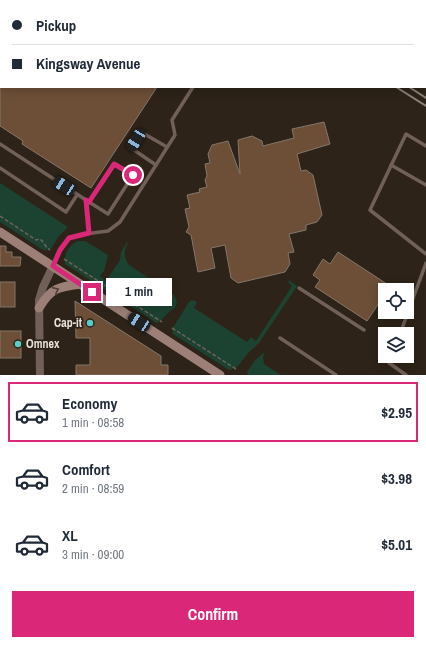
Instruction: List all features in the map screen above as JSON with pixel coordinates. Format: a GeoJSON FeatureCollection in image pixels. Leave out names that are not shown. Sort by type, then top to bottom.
{"type":"FeatureCollection","features":[{"type":"Feature","properties":{"kind":"main road"},"geometry":{"type":"LineString","coordinates":[[0,232],[220,375]]}},
{"type":"Feature","properties":{"kind":"main road"},"geometry":{"type":"LineString","coordinates":[[39,308],[47,295],[51,292],[68,286],[80,284]]}},
{"type":"Feature","properties":{"kind":"street"},"geometry":{"type":"LineString","coordinates":[[40,375],[39,308],[41,292],[53,266]]}},
{"type":"Feature","properties":{"kind":"lane"},"geometry":{"type":"LineString","coordinates":[[53,266],[60,250],[69,238],[89,233],[108,231],[120,222],[175,135],[172,120],[192,88]]}},
{"type":"Feature","properties":{"kind":"lane"},"geometry":{"type":"LineString","coordinates":[[156,165],[131,148],[134,142],[141,132],[167,147]]}},
{"type":"Feature","properties":{"kind":"lane"},"geometry":{"type":"LineString","coordinates":[[426,146],[406,134],[370,210],[426,254]]}},
{"type":"Feature","properties":{"kind":"lane"},"geometry":{"type":"LineString","coordinates":[[0,144],[77,195],[87,201],[108,214],[133,175],[114,164],[87,201],[89,233]]}},
{"type":"Feature","properties":{"kind":"lane"},"geometry":{"type":"LineString","coordinates":[[391,165],[426,185]]}},
{"type":"Feature","properties":{"kind":"lane"},"geometry":{"type":"LineString","coordinates":[[0,168],[66,212],[77,195]]}},
{"type":"Feature","properties":{"kind":"lane"},"geometry":{"type":"LineString","coordinates":[[403,327],[426,263]]}},
{"type":"Feature","properties":{"kind":"lane"},"geometry":{"type":"LineString","coordinates":[[299,288],[364,330]]}},
{"type":"Feature","properties":{"kind":"lane"},"geometry":{"type":"LineString","coordinates":[[280,338],[336,375]]}},
{"type":"Feature","properties":{"kind":"lane"},"geometry":{"type":"LineString","coordinates":[[390,363],[406,375]]}},
{"type":"Feature","properties":{"kind":"path"},"geometry":{"type":"LineString","coordinates":[[0,216],[36,240],[40,239],[44,242],[45,247],[50,250]]}},
{"type":"Feature","properties":{"kind":"path"},"geometry":{"type":"LineString","coordinates":[[64,259],[162,322]]}},
{"type":"Feature","properties":{"kind":"path"},"geometry":{"type":"LineString","coordinates":[[172,328],[236,369]]}},
{"type":"Feature","properties":{"kind":"green space"},"geometry":{"type":"Polygon","coordinates":[[[0,183],[68,227],[58,237],[51,249],[43,250],[0,222],[0,183]]]}},
{"type":"Feature","properties":{"kind":"green space"},"geometry":{"type":"Polygon","coordinates":[[[78,241],[85,241],[108,255],[104,271],[100,276],[106,281],[120,260],[121,252],[127,242],[125,254],[129,265],[174,295],[177,301],[175,308],[157,323],[65,264],[67,250],[78,241]]]}},
{"type":"Feature","properties":{"kind":"green space"},"geometry":{"type":"Polygon","coordinates":[[[289,280],[297,286],[259,343],[249,352],[237,367],[229,370],[173,334],[172,329],[189,302],[192,300],[197,302],[194,308],[247,342],[251,337],[256,341],[292,286],[288,282],[289,280]]]}},
{"type":"Feature","properties":{"kind":"green space"},"geometry":{"type":"Polygon","coordinates":[[[265,352],[263,357],[264,364],[281,375],[248,375],[247,372],[256,359],[265,352]]]}},
{"type":"Feature","properties":{"kind":"building"},"geometry":{"type":"Polygon","coordinates":[[[0,88],[156,88],[91,188],[22,144],[23,141],[0,126],[0,88]]]}},
{"type":"Feature","properties":{"kind":"building"},"geometry":{"type":"Polygon","coordinates":[[[324,122],[330,144],[297,154],[301,171],[306,170],[313,175],[322,215],[317,222],[306,225],[306,230],[289,234],[294,252],[288,253],[290,264],[285,272],[238,283],[231,278],[225,245],[211,248],[215,268],[198,272],[191,235],[186,232],[189,227],[185,209],[190,208],[187,195],[200,192],[199,189],[207,187],[205,180],[207,176],[205,164],[210,163],[208,154],[212,145],[228,141],[240,174],[238,140],[252,136],[262,141],[263,146],[294,138],[292,129],[324,122]]]}},
{"type":"Feature","properties":{"kind":"building"},"geometry":{"type":"Polygon","coordinates":[[[0,246],[6,246],[6,252],[12,252],[12,257],[21,257],[20,266],[0,266],[0,246]]]}},
{"type":"Feature","properties":{"kind":"building"},"geometry":{"type":"Polygon","coordinates":[[[338,252],[385,283],[378,283],[378,304],[367,321],[315,287],[320,280],[313,275],[323,259],[330,264],[338,252]]]}},
{"type":"Feature","properties":{"kind":"building"},"geometry":{"type":"Polygon","coordinates":[[[0,282],[15,282],[15,307],[0,307],[0,282]]]}},
{"type":"Feature","properties":{"kind":"building"},"geometry":{"type":"Polygon","coordinates":[[[75,301],[161,356],[161,365],[168,365],[168,375],[76,375],[76,365],[90,365],[90,338],[76,338],[75,301]]]}},
{"type":"Feature","properties":{"kind":"building"},"geometry":{"type":"Polygon","coordinates":[[[0,331],[21,331],[21,358],[0,358],[0,331]]]}},
{"type":"Feature","properties":{"kind":"railway"},"geometry":{"type":"LineString","coordinates":[[398,88],[426,106]]}},
{"type":"Feature","properties":{"kind":"railway"},"geometry":{"type":"LineString","coordinates":[[411,88],[426,98]]}},
{"type":"Feature","properties":{"kind":"place","name":"Cap-it"},"geometry":{"type":"Point","coordinates":[90,323]}},
{"type":"Feature","properties":{"kind":"place","name":"Omnex"},"geometry":{"type":"Point","coordinates":[18,344]}},
{"type":"Feature","properties":{"kind":"route"},"geometry":{"type":"LineString","coordinates":[[92,292],[53,266],[60,250],[69,238],[89,233],[86,200],[89,202],[114,164],[133,175]]}}]}
